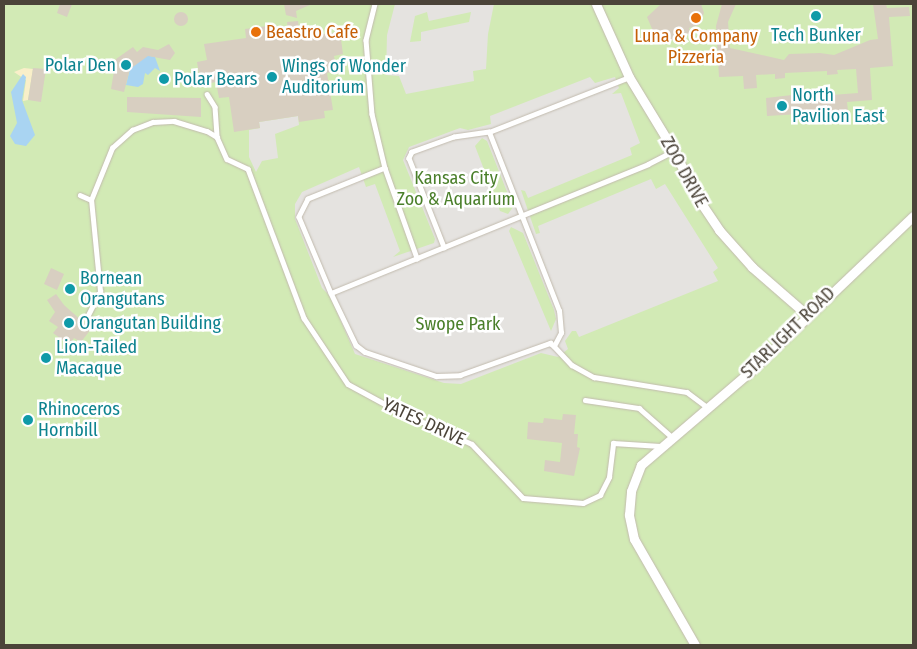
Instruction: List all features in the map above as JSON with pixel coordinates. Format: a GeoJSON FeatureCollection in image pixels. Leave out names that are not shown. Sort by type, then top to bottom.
{"type":"FeatureCollection","features":[{"type":"Feature","properties":{"kind":"street","name":"ZOO DRIVE"},"geometry":{"type":"LineString","coordinates":[[596,4],[629,77],[674,151],[697,197],[719,230],[752,267],[807,315]]}},
{"type":"Feature","properties":{"kind":"street","name":"STARLIGHT ROAD"},"geometry":{"type":"LineString","coordinates":[[660,446],[708,408],[913,216]]}},
{"type":"Feature","properties":{"kind":"street"},"geometry":{"type":"LineString","coordinates":[[660,446],[641,465],[630,491],[629,515],[634,539],[695,645]]}},
{"type":"Feature","properties":{"kind":"lane"},"geometry":{"type":"LineString","coordinates":[[375,4],[367,32],[367,69],[373,122],[385,168],[417,258]]}},
{"type":"Feature","properties":{"kind":"lane"},"geometry":{"type":"LineString","coordinates":[[444,247],[409,158],[412,152],[454,137],[489,132],[629,77]]}},
{"type":"Feature","properties":{"kind":"lane"},"geometry":{"type":"LineString","coordinates":[[87,317],[100,292],[91,200],[115,144],[125,134],[146,124],[183,122],[217,137],[215,107],[207,94]]}},
{"type":"Feature","properties":{"kind":"lane"},"geometry":{"type":"LineString","coordinates":[[489,132],[559,311],[561,333],[554,346]]}},
{"type":"Feature","properties":{"kind":"lane","name":"YATES DRIVE"},"geometry":{"type":"LineString","coordinates":[[217,137],[227,159],[248,169],[304,318],[348,384],[394,409],[472,444],[523,498],[583,502],[600,495],[609,477],[613,443],[660,446]]}},
{"type":"Feature","properties":{"kind":"lane"},"geometry":{"type":"LineString","coordinates":[[331,293],[522,216],[674,151]]}},
{"type":"Feature","properties":{"kind":"lane"},"geometry":{"type":"LineString","coordinates":[[385,168],[308,199],[299,217],[331,293],[356,345],[365,352],[436,376],[460,375],[550,342],[572,365],[594,377],[687,392],[708,408]]}},
{"type":"Feature","properties":{"kind":"lane"},"geometry":{"type":"LineString","coordinates":[[80,195],[91,200]]}},
{"type":"Feature","properties":{"kind":"lane"},"geometry":{"type":"LineString","coordinates":[[585,400],[639,408],[672,437]]}},
{"type":"Feature","properties":{"kind":"green space","name":"Swope Park"},"geometry":{"type":"Polygon","coordinates":[[[4,4],[913,4],[913,645],[4,645],[4,4]]]}},
{"type":"Feature","properties":{"kind":"sand"},"geometry":{"type":"Polygon","coordinates":[[[24,68],[33,69],[28,100],[23,101],[26,80],[14,72],[24,68]]]}},
{"type":"Feature","properties":{"kind":"shaded area"},"geometry":{"type":"Polygon","coordinates":[[[395,4],[494,4],[488,34],[486,69],[473,71],[474,81],[406,94],[399,76],[386,75],[387,35],[395,4]],[[427,12],[415,16],[410,42],[421,41],[421,32],[469,22],[471,12],[429,21],[427,12]]]}},
{"type":"Feature","properties":{"kind":"shaded area"},"geometry":{"type":"Polygon","coordinates":[[[590,77],[595,83],[615,77],[619,88],[612,94],[621,93],[640,143],[630,148],[632,155],[528,198],[525,191],[521,190],[536,234],[540,233],[538,226],[651,179],[656,189],[665,184],[718,268],[713,272],[718,281],[579,337],[576,331],[572,331],[565,341],[568,349],[558,357],[541,353],[461,384],[444,383],[355,354],[330,296],[322,288],[295,219],[295,204],[302,192],[359,167],[366,187],[375,184],[400,251],[393,257],[434,243],[435,239],[403,160],[409,147],[460,128],[468,130],[491,124],[490,116],[590,77]],[[482,138],[475,146],[500,211],[508,214],[513,207],[487,141],[482,138]],[[511,227],[509,231],[551,331],[556,319],[554,310],[523,233],[511,227]]]}},
{"type":"Feature","properties":{"kind":"shaded area"},"geometry":{"type":"Polygon","coordinates":[[[298,116],[299,125],[275,134],[278,158],[262,161],[256,172],[249,157],[249,130],[260,128],[259,122],[298,116]]]}},
{"type":"Feature","properties":{"kind":"water"},"geometry":{"type":"Polygon","coordinates":[[[145,55],[155,57],[160,71],[155,68],[148,75],[145,73],[143,84],[138,87],[126,85],[130,69],[145,55]]]}},
{"type":"Feature","properties":{"kind":"water"},"geometry":{"type":"Polygon","coordinates":[[[23,74],[26,77],[22,100],[35,135],[26,146],[15,144],[10,136],[17,123],[11,92],[23,74]]]}},
{"type":"Feature","properties":{"kind":"building"},"geometry":{"type":"Polygon","coordinates":[[[60,4],[72,4],[67,17],[57,13],[60,4]]]}},
{"type":"Feature","properties":{"kind":"building"},"geometry":{"type":"Polygon","coordinates":[[[284,4],[312,4],[296,11],[297,18],[286,15],[284,4]]]}},
{"type":"Feature","properties":{"kind":"building"},"geometry":{"type":"Polygon","coordinates":[[[661,4],[701,4],[704,13],[699,25],[689,28],[691,33],[659,45],[647,17],[661,4]]]}},
{"type":"Feature","properties":{"kind":"building"},"geometry":{"type":"Polygon","coordinates":[[[722,4],[736,4],[728,22],[730,48],[784,60],[789,54],[820,53],[834,55],[870,40],[878,39],[873,4],[886,4],[887,8],[909,7],[910,16],[889,17],[893,66],[870,68],[872,100],[847,102],[848,111],[767,116],[766,98],[818,92],[818,96],[858,93],[856,69],[837,70],[838,74],[827,75],[827,71],[785,73],[785,78],[775,79],[775,74],[756,75],[757,88],[744,89],[743,76],[719,77],[716,26],[722,4]]]}},
{"type":"Feature","properties":{"kind":"building"},"geometry":{"type":"Polygon","coordinates":[[[178,12],[184,12],[188,19],[184,26],[178,26],[174,22],[174,16],[178,12]]]}},
{"type":"Feature","properties":{"kind":"building","name":"Wings of Wonder Auditorium"},"geometry":{"type":"Polygon","coordinates":[[[298,21],[299,29],[315,27],[317,35],[340,32],[343,54],[334,56],[337,71],[327,73],[333,110],[324,111],[325,118],[299,122],[298,116],[259,122],[260,128],[234,132],[229,97],[219,98],[216,82],[201,85],[197,62],[207,60],[204,44],[246,38],[245,29],[267,26],[268,34],[288,31],[287,22],[298,21]]]}},
{"type":"Feature","properties":{"kind":"building","name":"Polar Den"},"geometry":{"type":"Polygon","coordinates":[[[169,44],[175,53],[170,60],[148,56],[130,69],[124,92],[111,89],[116,59],[133,47],[137,52],[143,47],[158,50],[169,44]]]}},
{"type":"Feature","properties":{"kind":"building"},"geometry":{"type":"Polygon","coordinates":[[[33,68],[46,69],[41,102],[28,100],[33,68]]]}},
{"type":"Feature","properties":{"kind":"building"},"geometry":{"type":"Polygon","coordinates":[[[127,97],[201,98],[201,117],[127,112],[127,97]]]}},
{"type":"Feature","properties":{"kind":"building"},"geometry":{"type":"Polygon","coordinates":[[[51,268],[64,274],[57,290],[44,284],[51,268]]]}},
{"type":"Feature","properties":{"kind":"building","name":"Orangutan Building"},"geometry":{"type":"Polygon","coordinates":[[[56,294],[64,305],[91,329],[81,342],[74,338],[69,345],[53,333],[58,327],[49,321],[55,312],[47,300],[56,294]]]}},
{"type":"Feature","properties":{"kind":"building"},"geometry":{"type":"Polygon","coordinates":[[[563,414],[576,415],[574,434],[578,434],[577,447],[580,448],[574,476],[544,471],[545,460],[560,462],[562,443],[527,439],[528,422],[543,423],[544,418],[562,420],[563,414]]]}},
{"type":"Feature","properties":{"kind":"place","name":"Tech Bunker"},"geometry":{"type":"Point","coordinates":[816,16]}},
{"type":"Feature","properties":{"kind":"place","name":"Luna & Company Pizzeria"},"geometry":{"type":"Point","coordinates":[696,18]}},
{"type":"Feature","properties":{"kind":"place","name":"Beastro Cafe"},"geometry":{"type":"Point","coordinates":[256,32]}},
{"type":"Feature","properties":{"kind":"place","name":"Polar Den"},"geometry":{"type":"Point","coordinates":[126,65]}},
{"type":"Feature","properties":{"kind":"place","name":"Wings of Wonder Auditorium"},"geometry":{"type":"Point","coordinates":[272,77]}},
{"type":"Feature","properties":{"kind":"place","name":"Polar Bears"},"geometry":{"type":"Point","coordinates":[164,79]}},
{"type":"Feature","properties":{"kind":"place","name":"North Pavilion East"},"geometry":{"type":"Point","coordinates":[782,106]}},
{"type":"Feature","properties":{"kind":"place","name":"Bornean Orangutans"},"geometry":{"type":"Point","coordinates":[70,289]}},
{"type":"Feature","properties":{"kind":"place","name":"Orangutan Building"},"geometry":{"type":"Point","coordinates":[69,323]}},
{"type":"Feature","properties":{"kind":"place","name":"Lion-Tailed Macaque"},"geometry":{"type":"Point","coordinates":[46,358]}},
{"type":"Feature","properties":{"kind":"place","name":"Rhinoceros Hornbill"},"geometry":{"type":"Point","coordinates":[28,420]}},
{"type":"Feature","properties":{"kind":"park label","name":"Kansas City Zoo & Aquarium"},"geometry":{"type":"Point","coordinates":[456,189]}}]}
